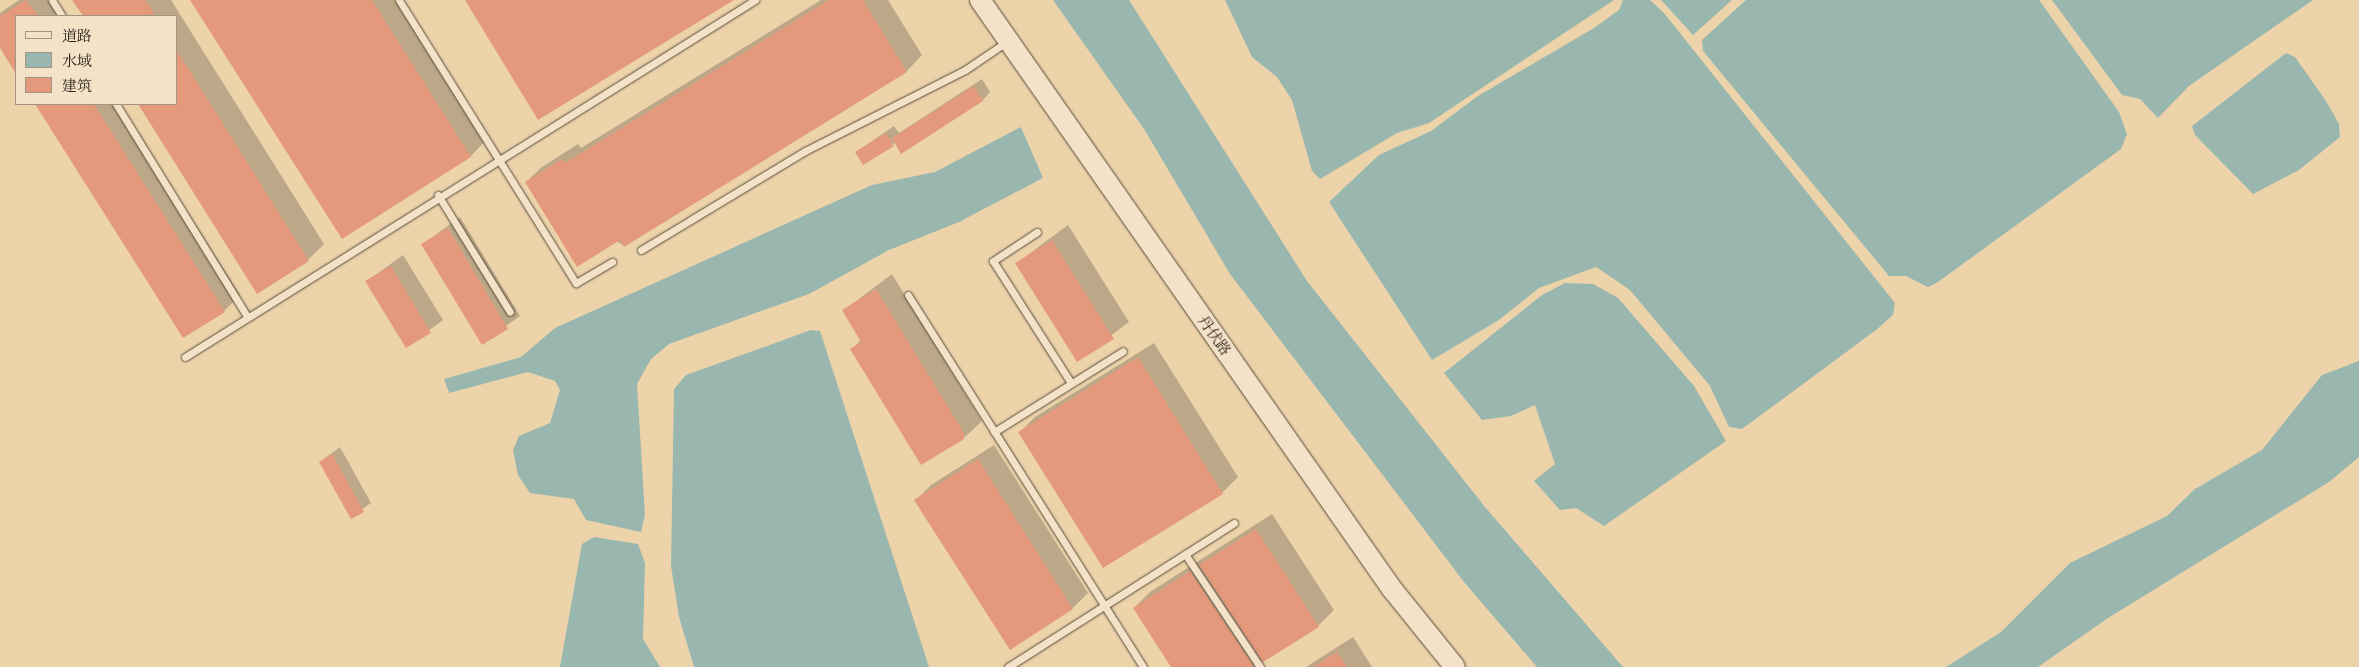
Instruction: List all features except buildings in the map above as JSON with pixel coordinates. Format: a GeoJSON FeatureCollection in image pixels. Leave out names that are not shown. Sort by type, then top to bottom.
{"type":"FeatureCollection","features":[{"type":"Feature","properties":{"kind":"main road","name":"丹伏路"},"geometry":{"type":"LineString","coordinates":[[980,0],[1006,42],[1392,589],[1455,667]]}},
{"type":"Feature","properties":{"kind":"lane"},"geometry":{"type":"LineString","coordinates":[[52,0],[61,15]]}},
{"type":"Feature","properties":{"kind":"lane"},"geometry":{"type":"LineString","coordinates":[[399,0],[576,283],[612,262]]}},
{"type":"Feature","properties":{"kind":"lane"},"geometry":{"type":"LineString","coordinates":[[185,357],[498,157],[755,0]]}},
{"type":"Feature","properties":{"kind":"lane"},"geometry":{"type":"LineString","coordinates":[[641,250],[805,151],[965,70],[1006,42]]}},
{"type":"Feature","properties":{"kind":"lane"},"geometry":{"type":"LineString","coordinates":[[117,105],[247,316]]}},
{"type":"Feature","properties":{"kind":"lane"},"geometry":{"type":"LineString","coordinates":[[438,195],[510,312]]}},
{"type":"Feature","properties":{"kind":"lane"},"geometry":{"type":"LineString","coordinates":[[1038,232],[993,261],[1071,383]]}},
{"type":"Feature","properties":{"kind":"lane"},"geometry":{"type":"LineString","coordinates":[[908,295],[1142,667]]}},
{"type":"Feature","properties":{"kind":"lane"},"geometry":{"type":"LineString","coordinates":[[994,432],[1123,351]]}},
{"type":"Feature","properties":{"kind":"lane"},"geometry":{"type":"LineString","coordinates":[[1008,667],[1234,524]]}},
{"type":"Feature","properties":{"kind":"lane"},"geometry":{"type":"LineString","coordinates":[[1185,554],[1260,667]]}},
{"type":"Feature","properties":{"kind":"water"},"geometry":{"type":"Polygon","coordinates":[[[1053,0],[1129,0],[1307,281],[1485,507],[1623,667],[1537,667],[1464,582],[1230,274],[1144,129],[1053,0]]]}},
{"type":"Feature","properties":{"kind":"water"},"geometry":{"type":"Polygon","coordinates":[[[1225,0],[1614,0],[1429,123],[1397,133],[1320,179],[1312,171],[1292,100],[1277,77],[1252,57],[1225,0]]]}},
{"type":"Feature","properties":{"kind":"water"},"geometry":{"type":"Polygon","coordinates":[[[1623,0],[1650,0],[1664,13],[1895,303],[1893,315],[1876,330],[1742,429],[1729,427],[1710,386],[1630,290],[1596,267],[1539,288],[1499,320],[1432,360],[1329,202],[1379,155],[1431,131],[1478,96],[1594,28],[1619,10],[1623,0]]]}},
{"type":"Feature","properties":{"kind":"water"},"geometry":{"type":"Polygon","coordinates":[[[1661,0],[1732,0],[1693,35],[1661,0]]]}},
{"type":"Feature","properties":{"kind":"water"},"geometry":{"type":"Polygon","coordinates":[[[1746,0],[2039,0],[2119,112],[2127,134],[2121,149],[1938,282],[1928,287],[1906,276],[1889,276],[1703,51],[1702,40],[1746,0]]]}},
{"type":"Feature","properties":{"kind":"water"},"geometry":{"type":"Polygon","coordinates":[[[2052,0],[2313,0],[2189,86],[2158,118],[2140,99],[2122,95],[2052,0]]]}},
{"type":"Feature","properties":{"kind":"water"},"geometry":{"type":"Polygon","coordinates":[[[2286,53],[2295,57],[2326,101],[2339,124],[2340,137],[2299,170],[2253,194],[2195,135],[2192,126],[2286,53]]]}},
{"type":"Feature","properties":{"kind":"water"},"geometry":{"type":"Polygon","coordinates":[[[1021,127],[1043,178],[959,222],[889,250],[809,294],[669,344],[651,359],[637,384],[645,515],[641,532],[586,520],[574,499],[530,493],[518,475],[513,450],[519,436],[550,423],[560,390],[555,381],[528,372],[449,393],[444,379],[521,357],[555,328],[872,185],[935,172],[1021,127]]]}},
{"type":"Feature","properties":{"kind":"water"},"geometry":{"type":"Polygon","coordinates":[[[1565,283],[1593,284],[1618,298],[1694,386],[1726,441],[1604,526],[1576,508],[1560,510],[1534,481],[1555,464],[1535,405],[1511,416],[1482,420],[1444,373],[1542,295],[1565,283]]]}},
{"type":"Feature","properties":{"kind":"water"},"geometry":{"type":"Polygon","coordinates":[[[811,330],[820,331],[929,667],[694,667],[679,617],[671,566],[674,389],[686,375],[811,330]]]}},
{"type":"Feature","properties":{"kind":"water"},"geometry":{"type":"Polygon","coordinates":[[[2359,361],[2359,457],[2329,482],[2108,618],[2038,667],[1946,667],[2001,632],[2070,563],[2167,516],[2195,489],[2262,450],[2322,375],[2359,361]]]}},
{"type":"Feature","properties":{"kind":"water"},"geometry":{"type":"Polygon","coordinates":[[[594,537],[638,544],[645,563],[643,639],[660,667],[560,667],[582,544],[594,537]]]}}]}
